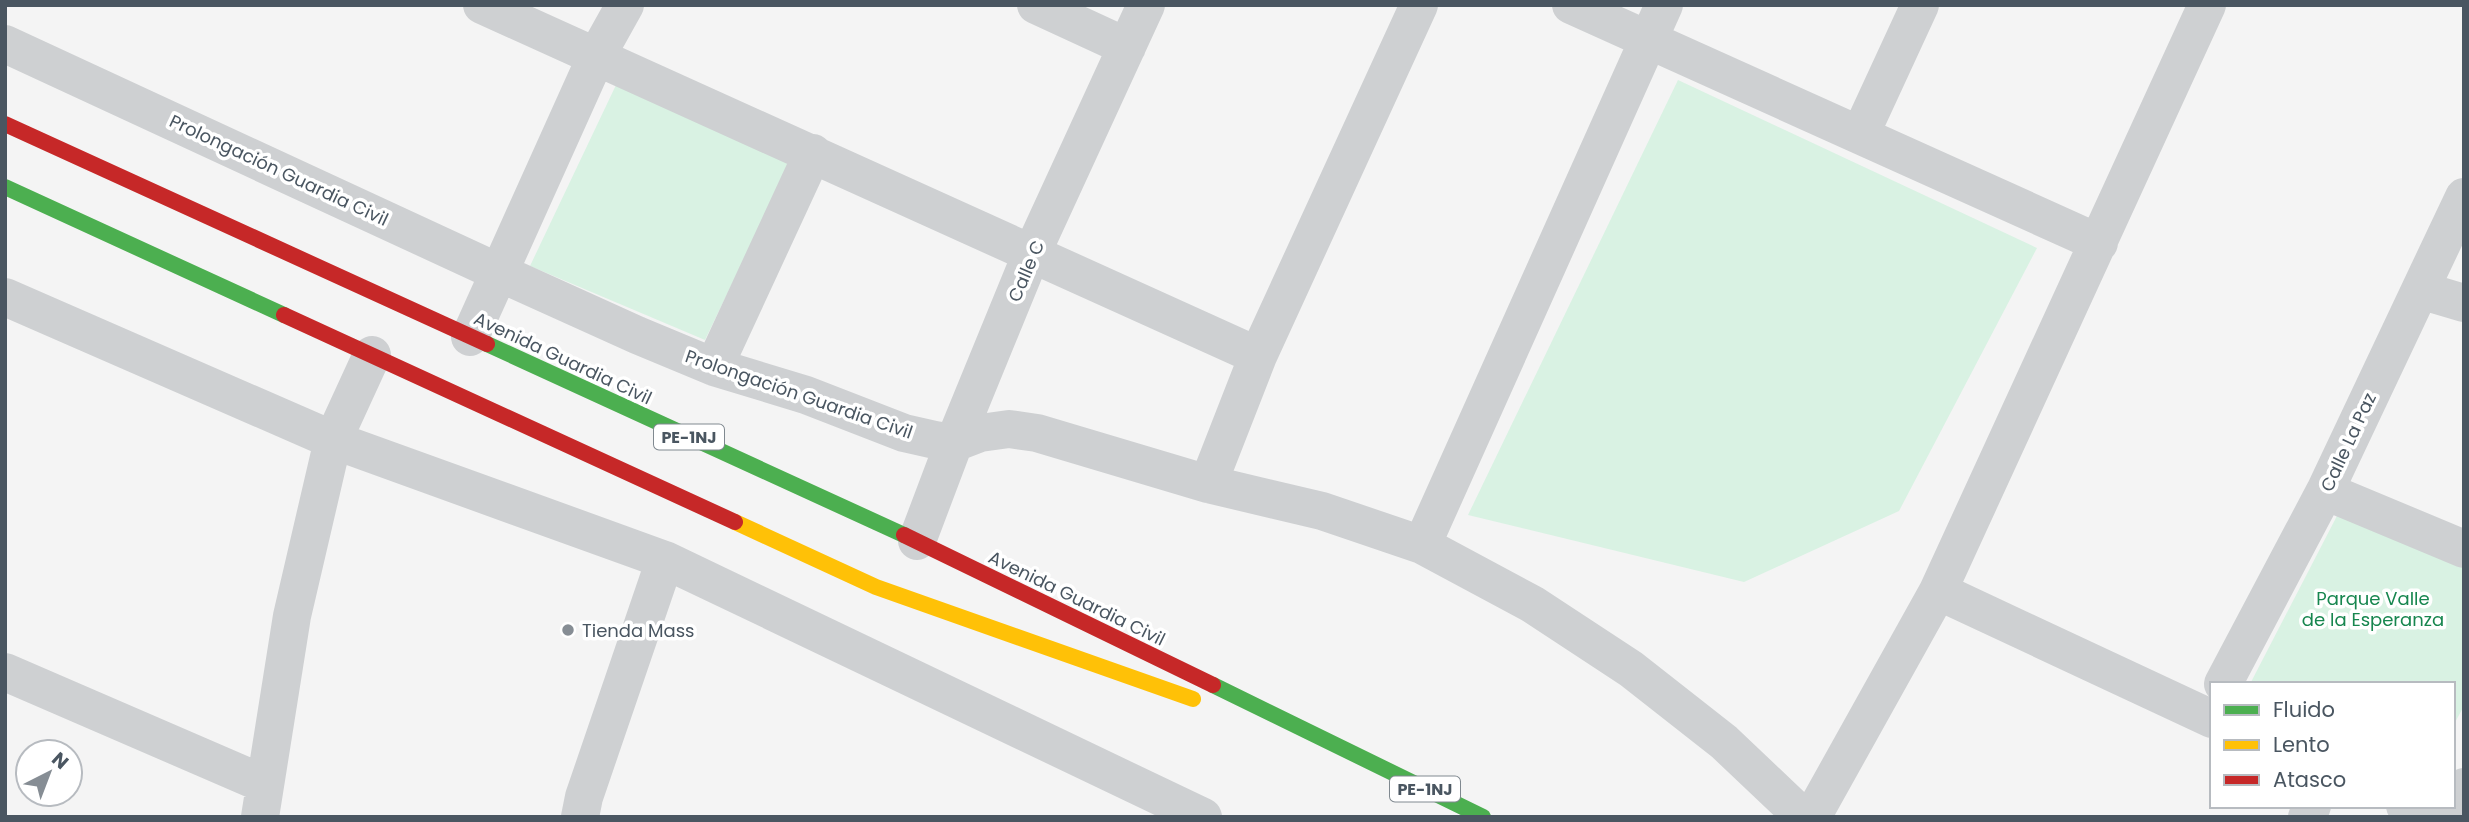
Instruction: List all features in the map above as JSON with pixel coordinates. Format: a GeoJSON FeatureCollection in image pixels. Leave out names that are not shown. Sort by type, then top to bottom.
{"type":"FeatureCollection","features":[{"type":"Feature","properties":{"kind":"highway","name":"Avenida Guardia Civil"},"geometry":{"type":"LineString","coordinates":[[5,124],[917,541],[1483,817]]}},
{"type":"Feature","properties":{"kind":"highway"},"geometry":{"type":"LineString","coordinates":[[5,187],[876,587],[1212,706]]}},
{"type":"Feature","properties":{"kind":"highway","name":"Avenida Guardia Civil"},"geometry":{"type":"LineString","coordinates":[[1238,715],[1367,761]]}},
{"type":"Feature","properties":{"kind":"street"},"geometry":{"type":"LineString","coordinates":[[482,5],[1258,356]]}},
{"type":"Feature","properties":{"kind":"street"},"geometry":{"type":"LineString","coordinates":[[470,337],[596,57],[625,5]]}},
{"type":"Feature","properties":{"kind":"street"},"geometry":{"type":"LineString","coordinates":[[1036,5],[1127,47]]}},
{"type":"Feature","properties":{"kind":"street","name":"Calle C"},"geometry":{"type":"LineString","coordinates":[[917,541],[1031,255],[1146,5]]}},
{"type":"Feature","properties":{"kind":"street"},"geometry":{"type":"LineString","coordinates":[[1208,484],[1258,356],[1419,5]]}},
{"type":"Feature","properties":{"kind":"street"},"geometry":{"type":"LineString","coordinates":[[1571,5],[2099,243]]}},
{"type":"Feature","properties":{"kind":"street"},"geometry":{"type":"LineString","coordinates":[[1422,545],[1664,5]]}},
{"type":"Feature","properties":{"kind":"street"},"geometry":{"type":"LineString","coordinates":[[1860,135],[1920,5]]}},
{"type":"Feature","properties":{"kind":"street"},"geometry":{"type":"LineString","coordinates":[[1812,817],[1938,591],[2207,5]]}},
{"type":"Feature","properties":{"kind":"street","name":"Prolongación Guardia Civil"},"geometry":{"type":"LineString","coordinates":[[5,44],[500,273],[714,367],[806,395],[904,433],[954,443],[980,433],[1009,429],[1037,433],[1208,484],[1322,511],[1422,545],[1532,604],[1631,669],[1724,742],[1803,817]]}},
{"type":"Feature","properties":{"kind":"street"},"geometry":{"type":"LineString","coordinates":[[714,367],[813,153]]}},
{"type":"Feature","properties":{"kind":"street","name":"Calle La Paz"},"geometry":{"type":"LineString","coordinates":[[2226,682],[2325,491],[2464,197]]}},
{"type":"Feature","properties":{"kind":"street"},"geometry":{"type":"LineString","coordinates":[[2420,290],[2464,303]]}},
{"type":"Feature","properties":{"kind":"street"},"geometry":{"type":"LineString","coordinates":[[5,297],[332,440],[665,560],[1203,817]]}},
{"type":"Feature","properties":{"kind":"street"},"geometry":{"type":"LineString","coordinates":[[5,672],[262,800],[292,615],[332,440],[372,355]]}},
{"type":"Feature","properties":{"kind":"street"},"geometry":{"type":"LineString","coordinates":[[2325,491],[2464,549]]}},
{"type":"Feature","properties":{"kind":"street"},"geometry":{"type":"LineString","coordinates":[[580,817],[584,797],[665,560]]}},
{"type":"Feature","properties":{"kind":"street"},"geometry":{"type":"LineString","coordinates":[[1938,591],[2210,705]]}},
{"type":"Feature","properties":{"kind":"street"},"geometry":{"type":"LineString","coordinates":[[2455,805],[2464,788]]}},
{"type":"Feature","properties":{"kind":"street"},"geometry":{"type":"LineString","coordinates":[[2409,808],[2428,817]]}},
{"type":"Feature","properties":{"kind":"green space"},"geometry":{"type":"Polygon","coordinates":[[[1678,80],[2037,248],[1899,511],[1744,582],[1468,515],[1678,80]]]}},
{"type":"Feature","properties":{"kind":"green space"},"geometry":{"type":"Polygon","coordinates":[[[616,85],[790,163],[705,340],[530,266],[616,85]]]}},
{"type":"Feature","properties":{"kind":"green space","name":"Parque Valle de la Esperanza"},"geometry":{"type":"Polygon","coordinates":[[[2340,510],[2464,568],[2464,706],[2455,722],[2455,682],[2251,682],[2340,510]]]}},
{"type":"Feature","properties":{"kind":"traffic: fast"},"geometry":{"type":"LineString","coordinates":[[5,187],[284,315]]}},
{"type":"Feature","properties":{"kind":"traffic: fast"},"geometry":{"type":"LineString","coordinates":[[487,344],[904,535]]}},
{"type":"Feature","properties":{"kind":"traffic: fast"},"geometry":{"type":"LineString","coordinates":[[1213,685],[1483,817]]}},
{"type":"Feature","properties":{"kind":"traffic: slow"},"geometry":{"type":"LineString","coordinates":[[735,522],[876,587],[1193,699]]}},
{"type":"Feature","properties":{"kind":"traffic: jam"},"geometry":{"type":"LineString","coordinates":[[5,124],[487,344]]}},
{"type":"Feature","properties":{"kind":"traffic: jam"},"geometry":{"type":"LineString","coordinates":[[284,315],[735,522]]}},
{"type":"Feature","properties":{"kind":"traffic: jam"},"geometry":{"type":"LineString","coordinates":[[904,535],[1213,685]]}},
{"type":"Feature","properties":{"kind":"place","name":"Tienda Mass"},"geometry":{"type":"Point","coordinates":[568,630]}}]}
